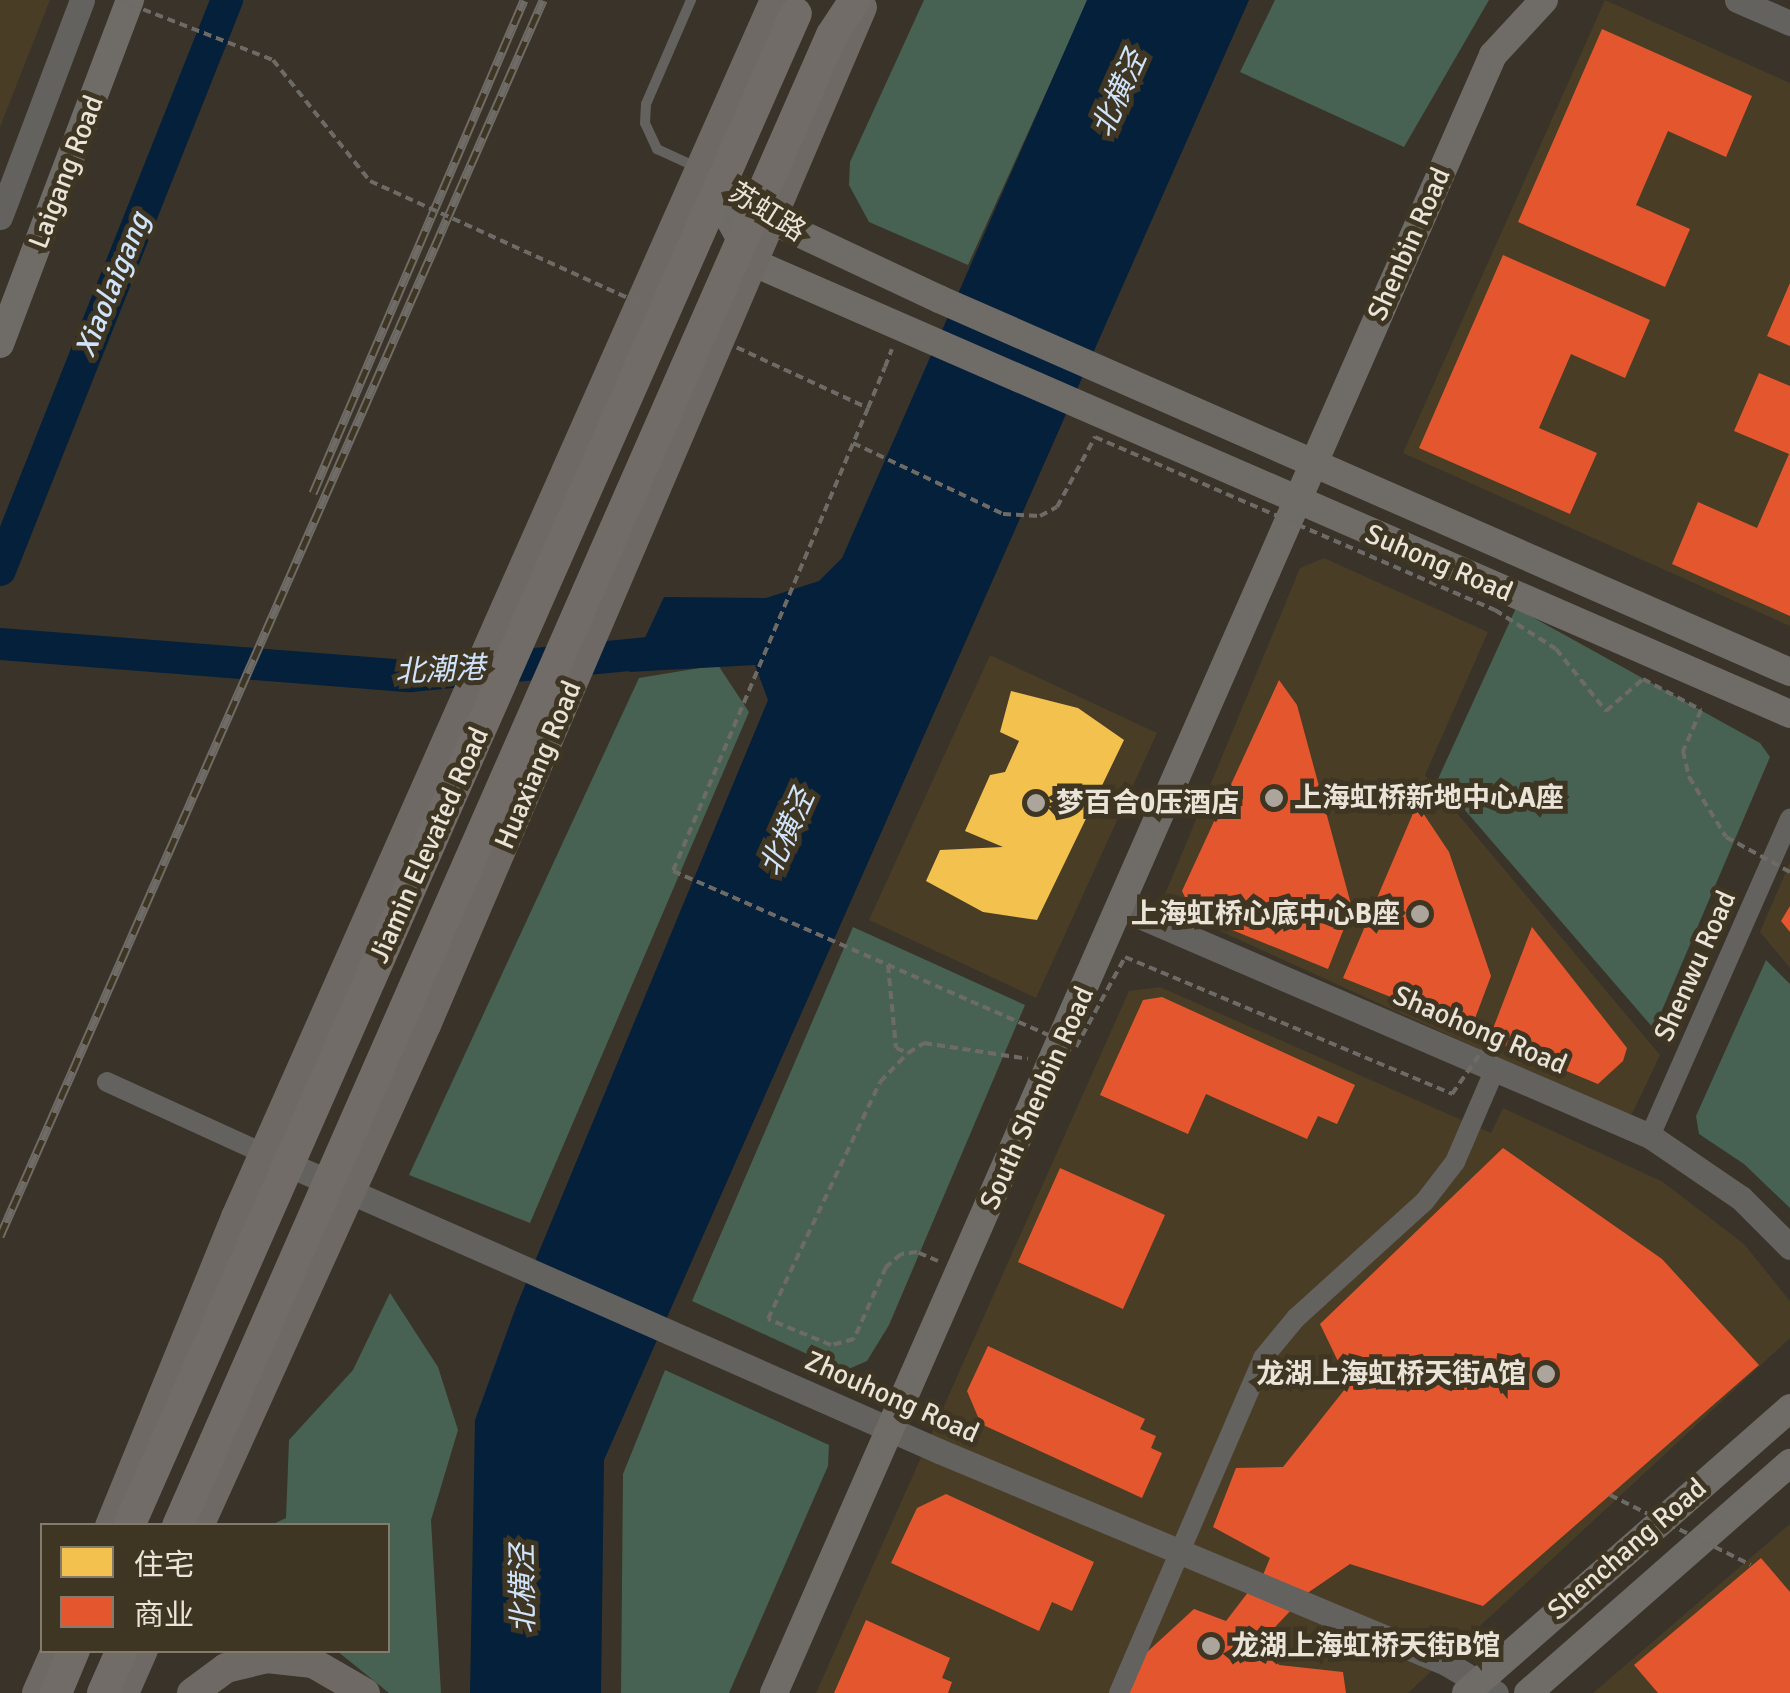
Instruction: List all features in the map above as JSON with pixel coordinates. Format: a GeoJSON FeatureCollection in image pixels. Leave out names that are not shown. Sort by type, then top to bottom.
{"type":"FeatureCollection","features":[{"type":"Feature","properties":{"kind":"highway","name":"Jiamin Elevated Road"},"geometry":{"type":"LineString","coordinates":[[179,1523],[846,0]]}},
{"type":"Feature","properties":{"kind":"highway"},"geometry":{"type":"LineString","coordinates":[[832,35],[855,0]]}},
{"type":"Feature","properties":{"kind":"highway","name":"Jiamin Elevated Road"},"geometry":{"type":"LineString","coordinates":[[131,1523],[793,3]]}},
{"type":"Feature","properties":{"kind":"highway"},"geometry":{"type":"LineString","coordinates":[[104,1693],[121,1653]]}},
{"type":"Feature","properties":{"kind":"highway"},"geometry":{"type":"LineString","coordinates":[[122,1693],[129,1653]]}},
{"type":"Feature","properties":{"kind":"main road","name":"Laigang Road"},"geometry":{"type":"LineString","coordinates":[[0,344],[130,0]]}},
{"type":"Feature","properties":{"kind":"main road","name":"Huaxiang Road"},"geometry":{"type":"LineString","coordinates":[[200,1523],[352,1190],[613,593],[865,0]]}},
{"type":"Feature","properties":{"kind":"main road","name":"Shenbin Road"},"geometry":{"type":"LineString","coordinates":[[1294,501],[1492,55],[1544,0]]}},
{"type":"Feature","properties":{"kind":"main road"},"geometry":{"type":"LineString","coordinates":[[111,1523],[264,1154],[702,169],[793,3]]}},
{"type":"Feature","properties":{"kind":"main road","name":"苏虹路"},"geometry":{"type":"LineString","coordinates":[[702,169],[771,220],[1103,370]]}},
{"type":"Feature","properties":{"kind":"main road","name":"苏虹路"},"geometry":{"type":"LineString","coordinates":[[702,169],[754,263],[1089,412]]}},
{"type":"Feature","properties":{"kind":"main road","name":"Suhong Road"},"geometry":{"type":"LineString","coordinates":[[1103,370],[1790,672]]}},
{"type":"Feature","properties":{"kind":"main road","name":"Suhong Road"},"geometry":{"type":"LineString","coordinates":[[1089,412],[1790,714]]}},
{"type":"Feature","properties":{"kind":"main road","name":"South Shenbin Road"},"geometry":{"type":"LineString","coordinates":[[774,1693],[1121,908],[1294,501]]}},
{"type":"Feature","properties":{"kind":"main road","name":"Shenchang Road"},"geometry":{"type":"LineString","coordinates":[[1480,1688],[1790,1408]]}},
{"type":"Feature","properties":{"kind":"main road","name":"Shenchang Road"},"geometry":{"type":"LineString","coordinates":[[1528,1693],[1790,1462]]}},
{"type":"Feature","properties":{"kind":"main road"},"geometry":{"type":"LineString","coordinates":[[122,1693],[142,1653]]}},
{"type":"Feature","properties":{"kind":"main road"},"geometry":{"type":"LineString","coordinates":[[192,1693],[226,1668],[267,1658],[313,1662],[366,1693]]}},
{"type":"Feature","properties":{"kind":"main road"},"geometry":{"type":"LineString","coordinates":[[37,1693],[60,1672]]}},
{"type":"Feature","properties":{"kind":"street"},"geometry":{"type":"LineString","coordinates":[[0,216],[82,0]]}},
{"type":"Feature","properties":{"kind":"street"},"geometry":{"type":"LineString","coordinates":[[1737,0],[1790,23]]}},
{"type":"Feature","properties":{"kind":"street","name":"Shenwu Road"},"geometry":{"type":"LineString","coordinates":[[1650,1136],[1790,819]]}},
{"type":"Feature","properties":{"kind":"street","name":"Shaohong Road"},"geometry":{"type":"LineString","coordinates":[[1121,908],[1491,1056],[1650,1136],[1741,1198],[1790,1248]]}},
{"type":"Feature","properties":{"kind":"street"},"geometry":{"type":"LineString","coordinates":[[1119,1693],[1263,1358],[1296,1318],[1425,1201],[1455,1162],[1491,1056]]}},
{"type":"Feature","properties":{"kind":"street"},"geometry":{"type":"LineString","coordinates":[[107,1082],[264,1154]]}},
{"type":"Feature","properties":{"kind":"street","name":"Zhouhong Road"},"geometry":{"type":"LineString","coordinates":[[264,1154],[891,1430],[1182,1553],[1480,1688]]}},
{"type":"Feature","properties":{"kind":"lane"},"geometry":{"type":"LineString","coordinates":[[691,0],[646,104],[646,123],[657,149],[702,169]]}},
{"type":"Feature","properties":{"kind":"path"},"geometry":{"type":"LineString","coordinates":[[119,0],[274,60],[370,180],[655,310]]}},
{"type":"Feature","properties":{"kind":"path"},"geometry":{"type":"LineString","coordinates":[[708,335],[868,408]]}},
{"type":"Feature","properties":{"kind":"path"},"geometry":{"type":"LineString","coordinates":[[884,367],[673,871],[1076,1047],[1125,956],[1452,1094],[1491,1056]]}},
{"type":"Feature","properties":{"kind":"path"},"geometry":{"type":"LineString","coordinates":[[853,443],[1002,514],[1040,516],[1057,507],[1096,438],[1495,610],[1556,649],[1606,711],[1643,678],[1700,710],[1684,751],[1690,777],[1726,837],[1790,872]]}},
{"type":"Feature","properties":{"kind":"path"},"geometry":{"type":"LineString","coordinates":[[888,965],[896,1048],[908,1053]]}},
{"type":"Feature","properties":{"kind":"path"},"geometry":{"type":"LineString","coordinates":[[961,1271],[917,1252],[901,1254],[886,1267],[854,1339],[831,1345],[768,1319],[880,1082],[908,1053],[924,1043],[1052,1062]]}},
{"type":"Feature","properties":{"kind":"path"},"geometry":{"type":"LineString","coordinates":[[1610,1495],[1751,1565]]}},
{"type":"Feature","properties":{"kind":"shaded area"},"geometry":{"type":"Polygon","coordinates":[[[0,0],[50,0],[0,127],[0,0]]]}},
{"type":"Feature","properties":{"kind":"shaded area"},"geometry":{"type":"Polygon","coordinates":[[[1605,0],[1790,83],[1790,626],[1403,453],[1605,0]]]}},
{"type":"Feature","properties":{"kind":"shaded area"},"geometry":{"type":"Polygon","coordinates":[[[1324,558],[1488,632],[1425,775],[1660,1055],[1632,1114],[1619,1113],[1161,904],[1300,568],[1324,558]]]}},
{"type":"Feature","properties":{"kind":"shaded area"},"geometry":{"type":"Polygon","coordinates":[[[990,655],[1157,733],[1036,998],[869,920],[990,655]]]}},
{"type":"Feature","properties":{"kind":"shaded area"},"geometry":{"type":"Polygon","coordinates":[[[1790,862],[1790,968],[1760,932],[1790,862]]]}},
{"type":"Feature","properties":{"kind":"shaded area"},"geometry":{"type":"Polygon","coordinates":[[[1160,987],[1491,1133],[1503,1108],[1663,1182],[1744,1244],[1790,1301],[1790,1338],[1408,1693],[816,1693],[1129,991],[1160,987]]]}},
{"type":"Feature","properties":{"kind":"shaded area"},"geometry":{"type":"Polygon","coordinates":[[[1790,1524],[1790,1693],[1593,1693],[1790,1524]]]}},
{"type":"Feature","properties":{"kind":"green space"},"geometry":{"type":"Polygon","coordinates":[[[924,0],[1088,0],[968,265],[869,222],[849,185],[850,162],[924,0]]]}},
{"type":"Feature","properties":{"kind":"green space"},"geometry":{"type":"Polygon","coordinates":[[[1275,0],[1489,0],[1404,147],[1240,72],[1275,0]]]}},
{"type":"Feature","properties":{"kind":"green space"},"geometry":{"type":"Polygon","coordinates":[[[1516,608],[1760,743],[1770,757],[1654,1029],[1438,779],[1516,608]]]}},
{"type":"Feature","properties":{"kind":"green space"},"geometry":{"type":"Polygon","coordinates":[[[718,665],[749,712],[530,1223],[409,1175],[639,678],[718,665]]]}},
{"type":"Feature","properties":{"kind":"green space"},"geometry":{"type":"Polygon","coordinates":[[[853,927],[1025,1005],[889,1325],[867,1361],[844,1371],[692,1301],[853,927]]]}},
{"type":"Feature","properties":{"kind":"green space"},"geometry":{"type":"Polygon","coordinates":[[[1766,960],[1790,984],[1790,1208],[1744,1164],[1699,1134],[1696,1116],[1766,960]]]}},
{"type":"Feature","properties":{"kind":"green space"},"geometry":{"type":"Polygon","coordinates":[[[390,1293],[438,1367],[458,1430],[431,1520],[441,1693],[389,1693],[339,1653],[390,1653],[390,1523],[275,1523],[286,1518],[289,1440],[353,1370],[390,1293]]]}},
{"type":"Feature","properties":{"kind":"green space"},"geometry":{"type":"Polygon","coordinates":[[[665,1370],[829,1445],[828,1466],[729,1693],[621,1693],[623,1474],[665,1370]]]}},
{"type":"Feature","properties":{"kind":"water","name":"北横泾"},"geometry":{"type":"Polygon","coordinates":[[[1087,0],[1249,0],[604,1460],[601,1693],[470,1693],[475,1420],[516,1307],[768,700],[755,665],[629,672],[664,597],[766,598],[819,581],[842,558],[1087,0]]]}},
{"type":"Feature","properties":{"kind":"building: 住宅","name":"梦百合0压酒店"},"geometry":{"type":"Polygon","coordinates":[[[1011,691],[1078,708],[1124,740],[1037,920],[983,912],[926,881],[940,850],[1003,847],[965,831],[990,775],[1005,772],[1019,741],[1000,732],[1011,691]]]}},
{"type":"Feature","properties":{"kind":"building: 商业"},"geometry":{"type":"Polygon","coordinates":[[[1602,29],[1752,96],[1726,157],[1668,131],[1636,205],[1690,229],[1665,287],[1518,222],[1602,29]]]}},
{"type":"Feature","properties":{"kind":"building: 商业"},"geometry":{"type":"Polygon","coordinates":[[[1503,255],[1650,320],[1625,378],[1571,354],[1539,428],[1597,453],[1570,514],[1419,448],[1503,255]]]}},
{"type":"Feature","properties":{"kind":"building: 商业"},"geometry":{"type":"Polygon","coordinates":[[[1790,283],[1790,346],[1767,336],[1790,283]]]}},
{"type":"Feature","properties":{"kind":"building: 商业"},"geometry":{"type":"Polygon","coordinates":[[[1759,373],[1790,386],[1790,616],[1672,564],[1698,502],[1757,528],[1789,454],[1734,431],[1759,373]]]}},
{"type":"Feature","properties":{"kind":"building: 商业","name":"上海虹桥新地中心A座"},"geometry":{"type":"Polygon","coordinates":[[[1279,680],[1297,705],[1352,908],[1328,969],[1193,914],[1182,891],[1279,680]]]}},
{"type":"Feature","properties":{"kind":"building: 商业","name":"上海虹桥心底中心B座"},"geometry":{"type":"Polygon","coordinates":[[[1417,804],[1449,852],[1491,976],[1471,1029],[1343,978],[1417,804]]]}},
{"type":"Feature","properties":{"kind":"building: 商业"},"geometry":{"type":"Polygon","coordinates":[[[1790,906],[1790,932],[1781,921],[1790,906]]]}},
{"type":"Feature","properties":{"kind":"building: 商业"},"geometry":{"type":"Polygon","coordinates":[[[1532,927],[1627,1048],[1623,1061],[1598,1084],[1489,1039],[1532,927]]]}},
{"type":"Feature","properties":{"kind":"building: 商业"},"geometry":{"type":"Polygon","coordinates":[[[1162,997],[1355,1085],[1337,1124],[1318,1116],[1307,1139],[1206,1094],[1188,1134],[1100,1095],[1143,1000],[1162,997]]]}},
{"type":"Feature","properties":{"kind":"building: 商业","name":"龙湖上海虹桥天街A馆"},"geometry":{"type":"Polygon","coordinates":[[[1503,1148],[1662,1259],[1759,1365],[1483,1606],[1350,1564],[1306,1594],[1263,1575],[1270,1558],[1213,1527],[1236,1468],[1283,1467],[1349,1384],[1320,1324],[1503,1148]]]}},
{"type":"Feature","properties":{"kind":"building: 商业"},"geometry":{"type":"Polygon","coordinates":[[[1060,1168],[1165,1215],[1123,1309],[1018,1262],[1060,1168]]]}},
{"type":"Feature","properties":{"kind":"building: 商业"},"geometry":{"type":"Polygon","coordinates":[[[988,1346],[1145,1419],[1140,1429],[1156,1436],[1151,1448],[1162,1453],[1142,1498],[981,1424],[967,1391],[988,1346]]]}},
{"type":"Feature","properties":{"kind":"building: 商业"},"geometry":{"type":"Polygon","coordinates":[[[946,1494],[1094,1562],[1072,1611],[1052,1602],[1039,1631],[891,1563],[917,1508],[946,1494]]]}},
{"type":"Feature","properties":{"kind":"building: 商业"},"geometry":{"type":"Polygon","coordinates":[[[1761,1558],[1790,1592],[1790,1693],[1658,1693],[1634,1665],[1761,1558]]]}},
{"type":"Feature","properties":{"kind":"building: 商业","name":"龙湖上海虹桥天街B馆"},"geometry":{"type":"Polygon","coordinates":[[[1249,1591],[1292,1609],[1264,1639],[1279,1665],[1343,1672],[1346,1693],[1128,1693],[1146,1653],[1194,1609],[1226,1621],[1249,1591]]]}},
{"type":"Feature","properties":{"kind":"building: 商业"},"geometry":{"type":"Polygon","coordinates":[[[866,1620],[950,1658],[942,1678],[952,1682],[948,1693],[834,1693],[866,1620]]]}},
{"type":"Feature","properties":{"kind":"waterway","name":"Xiaolaigang"},"geometry":{"type":"LineString","coordinates":[[0,570],[227,0]]}},
{"type":"Feature","properties":{"kind":"waterway","name":"北潮港"},"geometry":{"type":"LineString","coordinates":[[0,644],[410,676],[678,650]]}},
{"type":"Feature","properties":{"kind":"railway"},"geometry":{"type":"LineString","coordinates":[[313,493],[524,0]]}},
{"type":"Feature","properties":{"kind":"railway"},"geometry":{"type":"LineString","coordinates":[[0,1236],[543,0]]}},
{"type":"Feature","properties":{"kind":"place","name":"上海虹桥新地中心A座"},"geometry":{"type":"Point","coordinates":[1274,798]}},
{"type":"Feature","properties":{"kind":"place","name":"梦百合0压酒店"},"geometry":{"type":"Point","coordinates":[1036,803]}},
{"type":"Feature","properties":{"kind":"place","name":"上海虹桥心底中心B座"},"geometry":{"type":"Point","coordinates":[1420,914]}},
{"type":"Feature","properties":{"kind":"place","name":"龙湖上海虹桥天街A馆"},"geometry":{"type":"Point","coordinates":[1546,1374]}},
{"type":"Feature","properties":{"kind":"place","name":"龙湖上海虹桥天街B馆"},"geometry":{"type":"Point","coordinates":[1211,1646]}}]}
